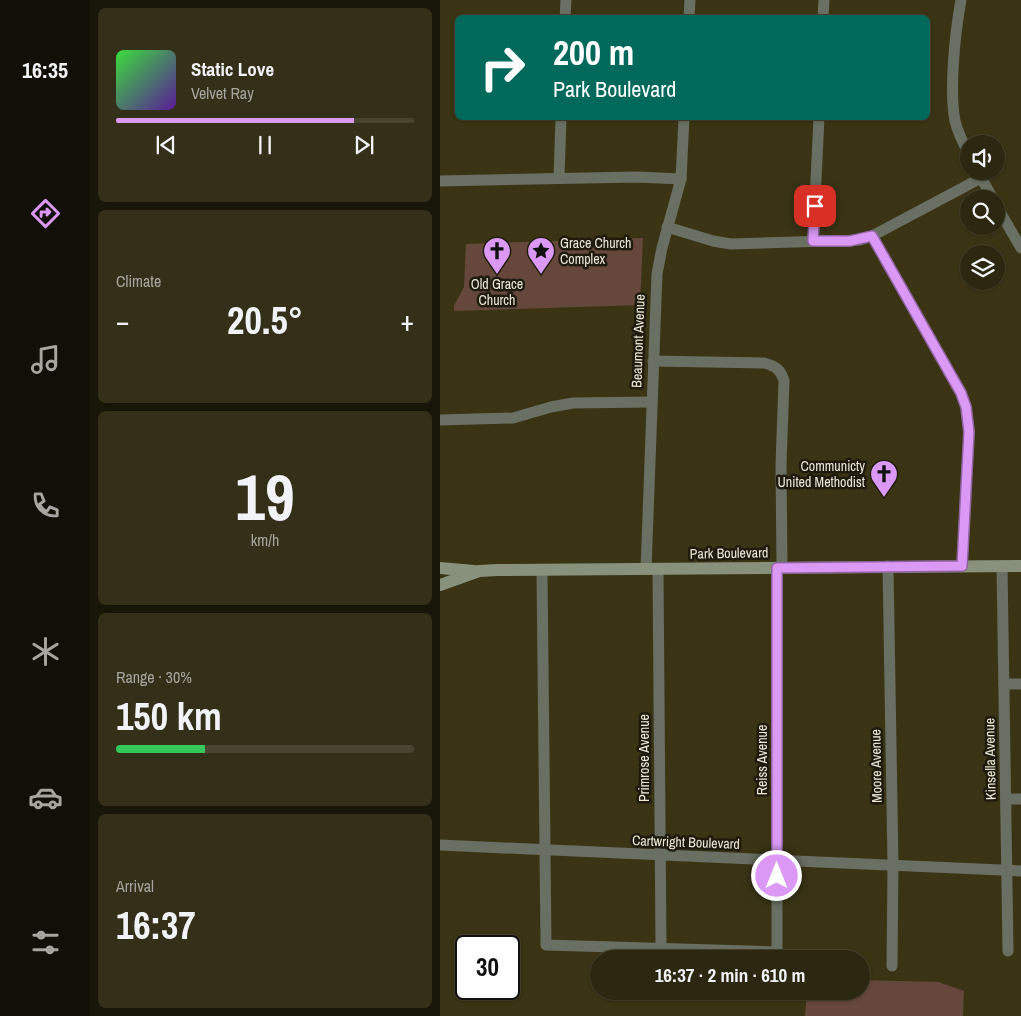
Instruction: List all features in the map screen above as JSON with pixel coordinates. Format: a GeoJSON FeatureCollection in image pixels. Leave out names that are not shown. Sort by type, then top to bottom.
{"type":"FeatureCollection","features":[{"type":"Feature","properties":{"kind":"main road","name":"Park Boulevard"},"geometry":{"type":"LineString","coordinates":[[440,585],[479,571],[1021,566]]}},
{"type":"Feature","properties":{"kind":"main road"},"geometry":{"type":"LineString","coordinates":[[440,568],[479,571]]}},
{"type":"Feature","properties":{"kind":"street"},"geometry":{"type":"LineString","coordinates":[[565,15],[566,0]]}},
{"type":"Feature","properties":{"kind":"street"},"geometry":{"type":"LineString","coordinates":[[689,15],[690,0]]}},
{"type":"Feature","properties":{"kind":"street"},"geometry":{"type":"LineString","coordinates":[[823,15],[824,0]]}},
{"type":"Feature","properties":{"kind":"street"},"geometry":{"type":"LineString","coordinates":[[960,137],[954,109],[955,65],[961,0]]}},
{"type":"Feature","properties":{"kind":"street"},"geometry":{"type":"LineString","coordinates":[[559,178],[561,120]]}},
{"type":"Feature","properties":{"kind":"street","name":"Beaumont Avenue"},"geometry":{"type":"LineString","coordinates":[[652,569],[651,402],[657,274],[681,179],[684,120]]}},
{"type":"Feature","properties":{"kind":"street"},"geometry":{"type":"LineString","coordinates":[[813,241],[819,120]]}},
{"type":"Feature","properties":{"kind":"street"},"geometry":{"type":"LineString","coordinates":[[440,181],[637,177],[681,179]]}},
{"type":"Feature","properties":{"kind":"street"},"geometry":{"type":"LineString","coordinates":[[668,227],[713,241],[731,244],[850,241],[872,236],[969,180]]}},
{"type":"Feature","properties":{"kind":"street"},"geometry":{"type":"LineString","coordinates":[[1005,220],[1021,248]]}},
{"type":"Feature","properties":{"kind":"street"},"geometry":{"type":"LineString","coordinates":[[872,236],[961,393],[966,407],[969,432],[962,566]]}},
{"type":"Feature","properties":{"kind":"street","name":"Reiss Avenue"},"geometry":{"type":"LineString","coordinates":[[653,361],[764,363],[773,365],[780,370],[784,381],[779,568],[777,952],[661,947]]}},
{"type":"Feature","properties":{"kind":"street"},"geometry":{"type":"LineString","coordinates":[[440,420],[513,418],[573,403],[651,402]]}},
{"type":"Feature","properties":{"kind":"street","name":"Moore Avenue"},"geometry":{"type":"LineString","coordinates":[[888,566],[892,966]]}},
{"type":"Feature","properties":{"kind":"street","name":"Kinsella Avenue"},"geometry":{"type":"LineString","coordinates":[[1002,566],[1008,952]]}},
{"type":"Feature","properties":{"kind":"street","name":"Primrose Avenue"},"geometry":{"type":"LineString","coordinates":[[652,569],[661,947]]}},
{"type":"Feature","properties":{"kind":"street"},"geometry":{"type":"LineString","coordinates":[[542,571],[546,945],[661,947]]}},
{"type":"Feature","properties":{"kind":"street"},"geometry":{"type":"LineString","coordinates":[[1004,684],[1021,684]]}},
{"type":"Feature","properties":{"kind":"street"},"geometry":{"type":"LineString","coordinates":[[1006,799],[1021,799]]}},
{"type":"Feature","properties":{"kind":"street","name":"Cartwright Boulevard"},"geometry":{"type":"LineString","coordinates":[[440,846],[1021,871]]}},
{"type":"Feature","properties":{"kind":"shaded area","name":"Grace Church Complex"},"geometry":{"type":"Polygon","coordinates":[[[643,238],[640,305],[454,311],[454,306],[464,287],[466,244],[643,238]]]}},
{"type":"Feature","properties":{"kind":"shaded area"},"geometry":{"type":"Polygon","coordinates":[[[870,980],[938,982],[964,991],[963,1016],[805,1016],[806,1000],[870,1000],[870,980]]]}},
{"type":"Feature","properties":{"kind":"place","name":"Old Grace Church"},"geometry":{"type":"Point","coordinates":[497,275]}},
{"type":"Feature","properties":{"kind":"place","name":"Grace Church Complex"},"geometry":{"type":"Point","coordinates":[541,275]}},
{"type":"Feature","properties":{"kind":"place","name":"Communicty United Methodist"},"geometry":{"type":"Point","coordinates":[884,498]}},
{"type":"Feature","properties":{"kind":"route"},"geometry":{"type":"LineString","coordinates":[[777,876],[777,568],[962,566],[969,432],[966,407],[961,393],[872,236],[867,239],[850,241],[813,241],[815,206]]}}]}
